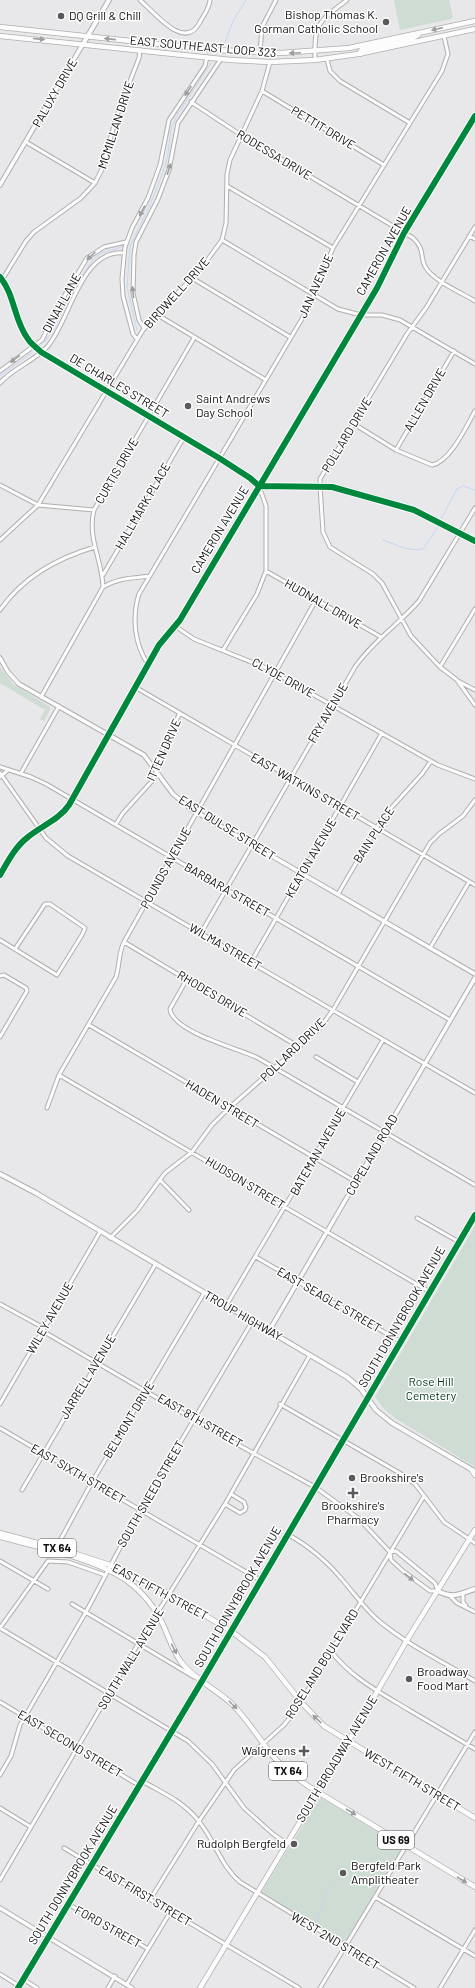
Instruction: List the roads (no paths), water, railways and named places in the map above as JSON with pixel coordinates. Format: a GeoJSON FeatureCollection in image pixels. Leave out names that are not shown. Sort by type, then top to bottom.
{"type":"FeatureCollection","features":[{"type":"Feature","properties":{"kind":"main road","name":"PALUXY DRIVE"},"geometry":{"type":"LineString","coordinates":[[83,44],[109,0]]}},
{"type":"Feature","properties":{"kind":"main road","name":"EAST SOUTHEAST LOOP 323"},"geometry":{"type":"LineString","coordinates":[[0,27],[87,37],[260,53],[315,52],[358,46],[475,20]]}},
{"type":"Feature","properties":{"kind":"main road"},"geometry":{"type":"LineString","coordinates":[[463,32],[475,26]]}},
{"type":"Feature","properties":{"kind":"main road","name":"EAST SOUTHEAST LOOP 323"},"geometry":{"type":"LineString","coordinates":[[0,36],[221,59],[270,62],[327,59],[361,54],[475,29]]}},
{"type":"Feature","properties":{"kind":"main road"},"geometry":{"type":"LineString","coordinates":[[361,54],[360,52],[362,49],[411,38],[423,32]]}},
{"type":"Feature","properties":{"kind":"main road","name":"TROUP HIGHWAY"},"geometry":{"type":"LineString","coordinates":[[0,1174],[36,1193],[355,1383],[368,1397],[376,1410],[392,1423],[474,1471]]}},
{"type":"Feature","properties":{"kind":"main road"},"geometry":{"type":"LineString","coordinates":[[474,1471],[475,1475]]}},
{"type":"Feature","properties":{"kind":"main road","name":"SOUTH BROADWAY AVENUE"},"geometry":{"type":"LineString","coordinates":[[200,1988],[348,1742],[407,1640],[475,1530]]}},
{"type":"Feature","properties":{"kind":"main road","name":"EAST FIFTH STREET"},"geometry":{"type":"LineString","coordinates":[[1,1535],[56,1548],[170,1594],[231,1631],[265,1657],[280,1674],[300,1702],[324,1726],[348,1742]]}},
{"type":"Feature","properties":{"kind":"main road","name":"EAST FIFTH STREET"},"geometry":{"type":"LineString","coordinates":[[1,1535],[108,1570],[125,1580],[137,1590],[158,1614]]}},
{"type":"Feature","properties":{"kind":"main road"},"geometry":{"type":"LineString","coordinates":[[438,1592],[450,1596],[475,1589]]}},
{"type":"Feature","properties":{"kind":"main road","name":"TX 64"},"geometry":{"type":"LineString","coordinates":[[158,1614],[178,1658],[200,1680],[236,1707],[263,1744],[286,1769],[318,1792]]}},
{"type":"Feature","properties":{"kind":"main road","name":"WEST FIFTH STREET"},"geometry":{"type":"LineString","coordinates":[[348,1742],[475,1818]]}},
{"type":"Feature","properties":{"kind":"main road","name":"US 69"},"geometry":{"type":"LineString","coordinates":[[318,1792],[475,1887]]}},
{"type":"Feature","properties":{"kind":"street"},"geometry":{"type":"LineString","coordinates":[[140,0],[173,30],[182,34],[187,34],[196,30],[210,6],[210,0]]}},
{"type":"Feature","properties":{"kind":"street"},"geometry":{"type":"LineString","coordinates":[[260,53],[262,27],[276,0]]}},
{"type":"Feature","properties":{"kind":"street"},"geometry":{"type":"LineString","coordinates":[[315,60],[315,35],[318,25],[327,15],[346,0]]}},
{"type":"Feature","properties":{"kind":"street","name":"JAN AVENUE"},"geometry":{"type":"LineString","coordinates":[[148,664],[138,638],[134,616],[139,594],[266,380],[314,294],[333,248],[446,62],[448,54],[444,36]]}},
{"type":"Feature","properties":{"kind":"street","name":"PALUXY DRIVE"},"geometry":{"type":"LineString","coordinates":[[0,185],[83,44]]}},
{"type":"Feature","properties":{"kind":"street","name":"MCMILLAN DRIVE"},"geometry":{"type":"LineString","coordinates":[[1,278],[26,241],[34,232],[81,198],[95,183],[102,169],[116,115],[139,58],[140,50]]}},
{"type":"Feature","properties":{"kind":"street"},"geometry":{"type":"LineString","coordinates":[[137,339],[133,334],[123,296],[122,279],[126,242],[148,198],[160,165],[169,120],[205,66],[207,57]]}},
{"type":"Feature","properties":{"kind":"street"},"geometry":{"type":"LineString","coordinates":[[144,328],[139,320],[133,293],[135,247],[140,233],[159,196],[168,170],[178,123],[221,59]]}},
{"type":"Feature","properties":{"kind":"street"},"geometry":{"type":"LineString","coordinates":[[327,59],[330,71],[340,81],[410,123]]}},
{"type":"Feature","properties":{"kind":"street","name":"BIRDWELL DRIVE"},"geometry":{"type":"LineString","coordinates":[[0,540],[38,505],[144,328],[203,266],[222,240],[226,222],[227,186],[230,160],[262,91],[270,62]]}},
{"type":"Feature","properties":{"kind":"street","name":"PETTIT DRIVE"},"geometry":{"type":"LineString","coordinates":[[262,91],[384,165]]}},
{"type":"Feature","properties":{"kind":"street","name":"RODESSA DRIVE"},"geometry":{"type":"LineString","coordinates":[[191,102],[241,135],[417,242],[423,252],[426,268],[442,281],[475,301]]}},
{"type":"Feature","properties":{"kind":"street","name":"CAMERON AVENUE"},"geometry":{"type":"LineString","coordinates":[[0,875],[20,845],[61,814],[72,799],[159,645],[175,626],[259,486],[361,315],[382,278],[404,233],[475,116]]}},
{"type":"Feature","properties":{"kind":"street"},"geometry":{"type":"LineString","coordinates":[[26,142],[95,183]]}},
{"type":"Feature","properties":{"kind":"street"},"geometry":{"type":"LineString","coordinates":[[227,186],[333,248]]}},
{"type":"Feature","properties":{"kind":"street","name":"POLLARD DRIVE"},"geometry":{"type":"LineString","coordinates":[[475,227],[413,327],[407,334],[320,479],[323,532],[330,547],[378,578],[387,590],[411,636],[440,667],[457,680],[475,705]]}},
{"type":"Feature","properties":{"kind":"street"},"geometry":{"type":"LineString","coordinates":[[469,236],[475,239]]}},
{"type":"Feature","properties":{"kind":"street"},"geometry":{"type":"LineString","coordinates":[[222,240],[338,309],[361,315],[388,316],[413,327],[475,364]]}},
{"type":"Feature","properties":{"kind":"street","name":"DINAH LANE"},"geometry":{"type":"LineString","coordinates":[[0,371],[42,340],[60,304],[87,258],[104,247],[126,242]]}},
{"type":"Feature","properties":{"kind":"street","name":"DINAH LANE"},"geometry":{"type":"LineString","coordinates":[[0,383],[41,352],[57,333],[70,304],[92,268],[106,256],[114,253],[124,253]]}},
{"type":"Feature","properties":{"kind":"street","name":"DE CHARLES STREET"},"geometry":{"type":"LineString","coordinates":[[1,278],[9,291],[22,330],[28,340],[41,352],[219,458],[250,478],[259,486]]}},
{"type":"Feature","properties":{"kind":"street"},"geometry":{"type":"LineString","coordinates":[[192,278],[290,337]]}},
{"type":"Feature","properties":{"kind":"street"},"geometry":{"type":"LineString","coordinates":[[156,314],[266,380]]}},
{"type":"Feature","properties":{"kind":"street","name":"CURTIS DRIVE"},"geometry":{"type":"LineString","coordinates":[[41,696],[103,587],[103,575],[91,526],[94,510],[194,338]]}},
{"type":"Feature","properties":{"kind":"street","name":"ALLEN DRIVE"},"geometry":{"type":"LineString","coordinates":[[396,450],[454,351]]}},
{"type":"Feature","properties":{"kind":"street"},"geometry":{"type":"LineString","coordinates":[[354,424],[396,450],[432,465],[438,464],[452,448],[475,411]]}},
{"type":"Feature","properties":{"kind":"street","name":"HALLMARK PLACE"},"geometry":{"type":"LineString","coordinates":[[103,575],[184,437]]}},
{"type":"Feature","properties":{"kind":"street"},"geometry":{"type":"LineString","coordinates":[[0,485],[38,505],[94,510]]}},
{"type":"Feature","properties":{"kind":"street"},"geometry":{"type":"LineString","coordinates":[[223,650],[257,594],[266,571],[266,506],[259,486],[320,486],[338,489],[414,510],[475,541]]}},
{"type":"Feature","properties":{"kind":"street","name":"FRY AVENUE"},"geometry":{"type":"LineString","coordinates":[[202,933],[332,706],[362,657],[380,637],[402,619],[428,588],[475,508]]}},
{"type":"Feature","properties":{"kind":"street"},"geometry":{"type":"LineString","coordinates":[[0,610],[17,590],[41,569],[74,553],[95,547]]}},
{"type":"Feature","properties":{"kind":"street","name":"HUDNALL DRIVE"},"geometry":{"type":"LineString","coordinates":[[266,571],[380,637]]}},
{"type":"Feature","properties":{"kind":"street"},"geometry":{"type":"LineString","coordinates":[[103,587],[112,582],[124,579],[150,576]]}},
{"type":"Feature","properties":{"kind":"street","name":"POUNDS AVENUE"},"geometry":{"type":"LineString","coordinates":[[47,1108],[59,1075],[116,977],[119,968],[119,954],[124,942],[316,600]]}},
{"type":"Feature","properties":{"kind":"street"},"geometry":{"type":"LineString","coordinates":[[440,667],[475,608]]}},
{"type":"Feature","properties":{"kind":"street","name":"CLYDE DRIVE"},"geometry":{"type":"LineString","coordinates":[[175,626],[194,639],[256,662],[431,761],[449,770],[475,779]]}},
{"type":"Feature","properties":{"kind":"street","name":"EAST DULSE STREET"},"geometry":{"type":"LineString","coordinates":[[0,658],[7,671],[14,679],[144,755],[173,794],[197,813],[475,974]]}},
{"type":"Feature","properties":{"kind":"street"},"geometry":{"type":"LineString","coordinates":[[457,680],[475,690]]}},
{"type":"Feature","properties":{"kind":"street","name":"EAST WATKINS STREET"},"geometry":{"type":"LineString","coordinates":[[135,687],[340,806],[376,829],[423,854],[475,885]]}},
{"type":"Feature","properties":{"kind":"street"},"geometry":{"type":"LineString","coordinates":[[21,773],[59,706]]}},
{"type":"Feature","properties":{"kind":"street","name":"ITTEN DRIVE"},"geometry":{"type":"LineString","coordinates":[[116,824],[127,808],[146,789],[157,772],[164,744],[180,713]]}},
{"type":"Feature","properties":{"kind":"street","name":"KEATON AVENUE"},"geometry":{"type":"LineString","coordinates":[[251,962],[382,733]]}},
{"type":"Feature","properties":{"kind":"street","name":"BAIN PLACE"},"geometry":{"type":"LineString","coordinates":[[338,894],[376,829],[390,809],[417,780],[431,761]]}},
{"type":"Feature","properties":{"kind":"street","name":"BARBARA STREET"},"geometry":{"type":"LineString","coordinates":[[0,767],[36,779],[72,799],[450,1020]]}},
{"type":"Feature","properties":{"kind":"street"},"geometry":{"type":"LineString","coordinates":[[0,775],[8,770]]}},
{"type":"Feature","properties":{"kind":"street","name":"WILMA STREET"},"geometry":{"type":"LineString","coordinates":[[0,775],[55,847],[68,856],[383,1040],[474,1091]]}},
{"type":"Feature","properties":{"kind":"street","name":"POLLARD DRIVE"},"geometry":{"type":"LineString","coordinates":[[110,1238],[137,1210],[165,1173],[192,1152],[212,1125],[229,1108],[319,1029],[333,1010],[423,854],[439,834],[463,816],[475,800]]}},
{"type":"Feature","properties":{"kind":"street"},"geometry":{"type":"LineString","coordinates":[[430,948],[469,882]]}},
{"type":"Feature","properties":{"kind":"street"},"geometry":{"type":"LineString","coordinates":[[0,940],[57,975],[82,935],[84,927],[46,903],[42,906],[16,949]]}},
{"type":"Feature","properties":{"kind":"street","name":"RHODES DRIVE"},"geometry":{"type":"LineString","coordinates":[[124,942],[299,1047]]}},
{"type":"Feature","properties":{"kind":"street"},"geometry":{"type":"LineString","coordinates":[[0,1036],[27,991],[26,988],[1,976]]}},
{"type":"Feature","properties":{"kind":"street","name":"COPELAND ROAD"},"geometry":{"type":"LineString","coordinates":[[269,1331],[475,978]]}},
{"type":"Feature","properties":{"kind":"street"},"geometry":{"type":"LineString","coordinates":[[187,979],[171,1005],[170,1009],[172,1016],[206,1039],[248,1053],[475,1185]]}},
{"type":"Feature","properties":{"kind":"street","name":"HADEN STREET"},"geometry":{"type":"LineString","coordinates":[[89,1025],[356,1182]]}},
{"type":"Feature","properties":{"kind":"street","name":"BATEMAN AVENUE"},"geometry":{"type":"LineString","coordinates":[[226,1306],[383,1040]]}},
{"type":"Feature","properties":{"kind":"street"},"geometry":{"type":"LineString","coordinates":[[316,1057],[358,1082]]}},
{"type":"Feature","properties":{"kind":"street","name":"HUDSON STREET"},"geometry":{"type":"LineString","coordinates":[[59,1075],[430,1292]]}},
{"type":"Feature","properties":{"kind":"street"},"geometry":{"type":"LineString","coordinates":[[160,1180],[189,1210]]}},
{"type":"Feature","properties":{"kind":"street","name":"SOUTH DONNYBROOK AVENUE"},"geometry":{"type":"LineString","coordinates":[[19,1987],[140,1786],[200,1680],[231,1631],[475,1215]]}},
{"type":"Feature","properties":{"kind":"street"},"geometry":{"type":"LineString","coordinates":[[417,1218],[459,1242]]}},
{"type":"Feature","properties":{"kind":"street","name":"WILEY AVENUE"},"geometry":{"type":"LineString","coordinates":[[0,1404],[100,1232]]}},
{"type":"Feature","properties":{"kind":"street","name":"EAST SEAGLE STREET"},"geometry":{"type":"LineString","coordinates":[[256,1257],[401,1342]]}},
{"type":"Feature","properties":{"kind":"street","name":"JARRELL AVENUE"},"geometry":{"type":"LineString","coordinates":[[22,1490],[155,1264]]}},
{"type":"Feature","properties":{"kind":"street","name":"BELMONT DRIVE"},"geometry":{"type":"LineString","coordinates":[[56,1548],[92,1482],[204,1293]]}},
{"type":"Feature","properties":{"kind":"street","name":"EAST 8TH STREET"},"geometry":{"type":"LineString","coordinates":[[0,1304],[42,1327],[46,1333],[195,1420],[315,1487],[353,1513],[390,1552],[391,1560],[403,1571],[430,1591],[438,1592],[435,1582],[396,1551],[390,1552]]}},
{"type":"Feature","properties":{"kind":"street","name":"SOUTH SNEED STREET"},"geometry":{"type":"LineString","coordinates":[[0,1775],[11,1756],[17,1732],[86,1612],[140,1510],[252,1322]]}},
{"type":"Feature","properties":{"kind":"street","name":"SOUTH WALL AVENUE"},"geometry":{"type":"LineString","coordinates":[[0,1880],[138,1644],[231,1494],[255,1453],[280,1404],[310,1355]]}},
{"type":"Feature","properties":{"kind":"street"},"geometry":{"type":"LineString","coordinates":[[280,1404],[415,1484],[444,1522],[475,1543]]}},
{"type":"Feature","properties":{"kind":"street","name":"EAST SIXTH STREET"},"geometry":{"type":"LineString","coordinates":[[0,1428],[260,1580]]}},
{"type":"Feature","properties":{"kind":"street"},"geometry":{"type":"LineString","coordinates":[[225,1504],[240,1513],[245,1510],[246,1507],[244,1502],[231,1494]]}},
{"type":"Feature","properties":{"kind":"street","name":"ROSELAND BOULEVARD"},"geometry":{"type":"LineString","coordinates":[[151,1898],[234,1770],[284,1726],[424,1496]]}},
{"type":"Feature","properties":{"kind":"street"},"geometry":{"type":"LineString","coordinates":[[287,1534],[307,1547],[330,1566],[345,1582],[360,1603],[379,1621],[407,1640],[475,1681]]}},
{"type":"Feature","properties":{"kind":"street"},"geometry":{"type":"LineString","coordinates":[[0,1561],[48,1589]]}},
{"type":"Feature","properties":{"kind":"street"},"geometry":{"type":"LineString","coordinates":[[108,1570],[68,1562],[48,1561],[0,1628],[172,1731],[199,1751],[220,1774],[225,1784],[255,1819],[286,1843]]}},
{"type":"Feature","properties":{"kind":"street"},"geometry":{"type":"LineString","coordinates":[[463,1593],[463,1602],[466,1606]]}},
{"type":"Feature","properties":{"kind":"street"},"geometry":{"type":"LineString","coordinates":[[450,1596],[458,1603],[475,1612]]}},
{"type":"Feature","properties":{"kind":"street"},"geometry":{"type":"LineString","coordinates":[[72,1604],[200,1680]]}},
{"type":"Feature","properties":{"kind":"street"},"geometry":{"type":"LineString","coordinates":[[331,1651],[352,1673],[377,1691],[475,1749]]}},
{"type":"Feature","properties":{"kind":"street","name":"EAST SECOND STREET"},"geometry":{"type":"LineString","coordinates":[[0,1702],[140,1786]]}},
{"type":"Feature","properties":{"kind":"street"},"geometry":{"type":"LineString","coordinates":[[320,1988],[475,1732]]}},
{"type":"Feature","properties":{"kind":"street"},"geometry":{"type":"LineString","coordinates":[[142,1781],[180,1804],[199,1822],[227,1869],[240,1882],[257,1894]]}},
{"type":"Feature","properties":{"kind":"street"},"geometry":{"type":"LineString","coordinates":[[0,1808],[31,1827]]}},
{"type":"Feature","properties":{"kind":"street","name":"EAST FIRST STREET"},"geometry":{"type":"LineString","coordinates":[[64,1848],[151,1898],[299,1988]]}},
{"type":"Feature","properties":{"kind":"street","name":"WEST 2ND STREET"},"geometry":{"type":"LineString","coordinates":[[257,1894],[414,1988]]}},
{"type":"Feature","properties":{"kind":"street"},"geometry":{"type":"LineString","coordinates":[[375,1897],[475,1956]]}},
{"type":"Feature","properties":{"kind":"street","name":"FORD STREET"},"geometry":{"type":"LineString","coordinates":[[68,1904],[83,1914],[103,1922],[148,1949]]}},
{"type":"Feature","properties":{"kind":"street"},"geometry":{"type":"LineString","coordinates":[[0,1908],[115,1976],[132,1988]]}},
{"type":"Feature","properties":{"kind":"street"},"geometry":{"type":"LineString","coordinates":[[127,1984],[171,1911]]}},
{"type":"Feature","properties":{"kind":"street"},"geometry":{"type":"LineString","coordinates":[[440,1988],[475,1930]]}},
{"type":"Feature","properties":{"kind":"street"},"geometry":{"type":"LineString","coordinates":[[0,1974],[19,1987]]}},
{"type":"Feature","properties":{"kind":"street"},"geometry":{"type":"LineString","coordinates":[[108,1988],[115,1976]]}},
{"type":"Feature","properties":{"kind":"street"},"geometry":{"type":"LineString","coordinates":[[23,1979],[38,1988]]}},
{"type":"Feature","properties":{"kind":"waterway"},"geometry":{"type":"LineString","coordinates":[[224,45],[233,21],[246,0]]}},
{"type":"Feature","properties":{"kind":"waterway"},"geometry":{"type":"LineString","coordinates":[[137,330],[127,287],[130,246],[150,205],[163,172],[168,154],[171,129],[176,117],[211,63]]}},
{"type":"Feature","properties":{"kind":"waterway"},"geometry":{"type":"LineString","coordinates":[[45,341],[55,327],[66,302],[92,261],[101,253],[121,247]]}},
{"type":"Feature","properties":{"kind":"waterway"},"geometry":{"type":"LineString","coordinates":[[0,376],[31,353]]}},
{"type":"Feature","properties":{"kind":"waterway"},"geometry":{"type":"LineString","coordinates":[[441,519],[457,489],[463,486],[475,490]]}},
{"type":"Feature","properties":{"kind":"waterway"},"geometry":{"type":"LineString","coordinates":[[383,540],[408,549],[423,549],[438,527]]}},
{"type":"Feature","properties":{"kind":"waterway"},"geometry":{"type":"LineString","coordinates":[[316,1922],[331,1884]]}},
{"type":"Feature","properties":{"kind":"place","name":"DQ Grill & Chill"},"geometry":{"type":"Point","coordinates":[61,16]}},
{"type":"Feature","properties":{"kind":"place","name":"Bishop Thomas K. Gorman Catholic School"},"geometry":{"type":"Point","coordinates":[386,22]}},
{"type":"Feature","properties":{"kind":"place","name":"Saint Andrews Day School"},"geometry":{"type":"Point","coordinates":[188,406]}},
{"type":"Feature","properties":{"kind":"place","name":"Brookshire's"},"geometry":{"type":"Point","coordinates":[352,1478]}},
{"type":"Feature","properties":{"kind":"place","name":"Brookshire's Pharmacy"},"geometry":{"type":"Point","coordinates":[353,1493]}},
{"type":"Feature","properties":{"kind":"place","name":"Broadway Food Mart"},"geometry":{"type":"Point","coordinates":[409,1679]}},
{"type":"Feature","properties":{"kind":"place","name":"Walgreens"},"geometry":{"type":"Point","coordinates":[304,1751]}},
{"type":"Feature","properties":{"kind":"place","name":"Rudolph Bergfeld"},"geometry":{"type":"Point","coordinates":[294,1844]}},
{"type":"Feature","properties":{"kind":"place","name":"Bergfeld Park Amplitheater"},"geometry":{"type":"Point","coordinates":[343,1873]}},
{"type":"Feature","properties":{"kind":"park label","name":"Rose Hill Cemetery"},"geometry":{"type":"Point","coordinates":[431,1389]}}]}
